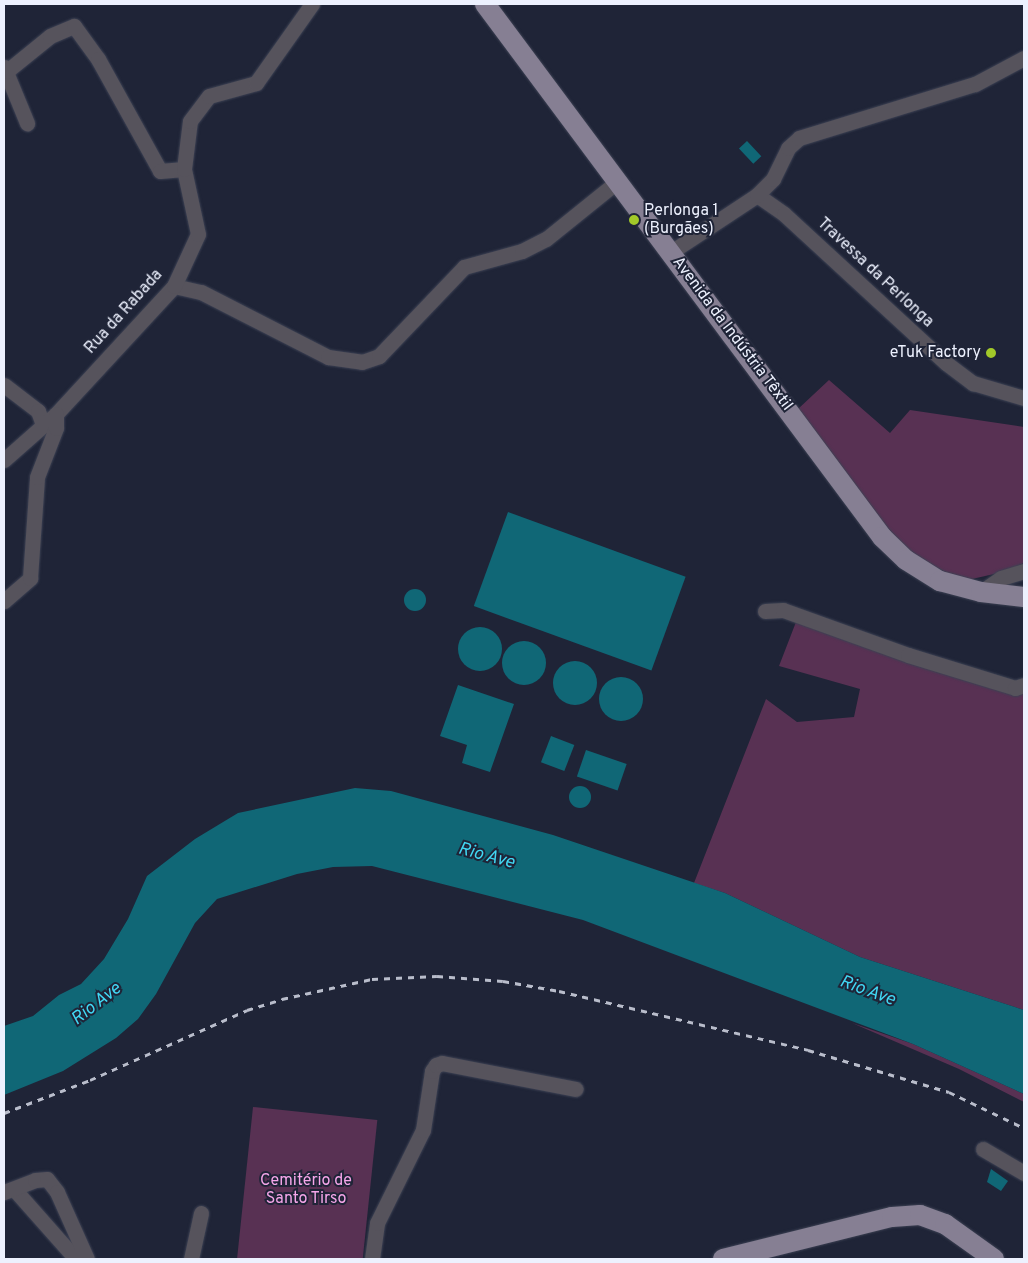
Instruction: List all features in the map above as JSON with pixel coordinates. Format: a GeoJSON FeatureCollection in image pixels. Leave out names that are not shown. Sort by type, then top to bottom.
{"type":"FeatureCollection","features":[{"type":"Feature","properties":{"kind":"main road","name":"Avenida da Indústria Têxtil"},"geometry":{"type":"LineString","coordinates":[[485,4],[882,537],[906,560],[940,581],[981,592],[1024,597]]}},
{"type":"Feature","properties":{"kind":"main road"},"geometry":{"type":"LineString","coordinates":[[723,1259],[892,1217],[920,1215],[945,1224],[994,1259]]}},
{"type":"Feature","properties":{"kind":"street","name":"Rua da Rabada"},"geometry":{"type":"LineString","coordinates":[[4,460],[56,414],[174,286],[198,234],[184,169],[190,121],[209,96],[256,83],[312,4]]}},
{"type":"Feature","properties":{"kind":"street"},"geometry":{"type":"LineString","coordinates":[[27,123],[5,69],[50,36],[74,26],[98,59],[160,171],[184,169]]}},
{"type":"Feature","properties":{"kind":"street"},"geometry":{"type":"LineString","coordinates":[[671,252],[757,195],[773,179],[788,148],[799,138],[975,84],[1024,58]]}},
{"type":"Feature","properties":{"kind":"street"},"geometry":{"type":"LineString","coordinates":[[174,286],[201,292],[328,357],[362,362],[384,351],[464,267],[522,251],[546,239],[618,181]]}},
{"type":"Feature","properties":{"kind":"street","name":"Travessa da Perlonga"},"geometry":{"type":"LineString","coordinates":[[757,195],[784,214],[946,363],[973,383],[1024,398]]}},
{"type":"Feature","properties":{"kind":"street"},"geometry":{"type":"LineString","coordinates":[[4,385],[38,411],[43,424]]}},
{"type":"Feature","properties":{"kind":"street"},"geometry":{"type":"LineString","coordinates":[[4,600],[30,578],[37,477],[56,428],[56,414]]}},
{"type":"Feature","properties":{"kind":"street"},"geometry":{"type":"LineString","coordinates":[[981,592],[1001,578],[1024,571]]}},
{"type":"Feature","properties":{"kind":"street"},"geometry":{"type":"LineString","coordinates":[[765,612],[783,610],[926,660],[1014,688],[1024,685]]}},
{"type":"Feature","properties":{"kind":"street"},"geometry":{"type":"LineString","coordinates":[[372,1259],[377,1223],[423,1130],[432,1071],[436,1065],[442,1062],[576,1089]]}},
{"type":"Feature","properties":{"kind":"street"},"geometry":{"type":"LineString","coordinates":[[983,1148],[1024,1173]]}},
{"type":"Feature","properties":{"kind":"street"},"geometry":{"type":"LineString","coordinates":[[76,1259],[9,1190],[35,1180],[47,1179],[57,1192],[87,1259]]}},
{"type":"Feature","properties":{"kind":"street"},"geometry":{"type":"LineString","coordinates":[[191,1259],[201,1213]]}},
{"type":"Feature","properties":{"kind":"green space"},"geometry":{"type":"Polygon","coordinates":[[[829,380],[890,433],[910,410],[1024,427],[1024,563],[1003,572],[963,581],[914,556],[894,538],[798,409],[829,380]]]}},
{"type":"Feature","properties":{"kind":"green space"},"geometry":{"type":"Polygon","coordinates":[[[796,622],[1024,693],[1024,1010],[860,957],[725,893],[694,883],[766,699],[797,722],[854,717],[860,689],[779,666],[796,622]]]}},
{"type":"Feature","properties":{"kind":"green space"},"geometry":{"type":"Polygon","coordinates":[[[852,1023],[913,1044],[1024,1094],[1024,1102],[959,1069],[852,1023]]]}},
{"type":"Feature","properties":{"kind":"green space","name":"Cemitério de Santo Tirso"},"geometry":{"type":"Polygon","coordinates":[[[253,1107],[377,1120],[363,1259],[237,1259],[253,1107]]]}},
{"type":"Feature","properties":{"kind":"water"},"geometry":{"type":"Polygon","coordinates":[[[747,141],[761,156],[753,164],[739,149],[747,141]]]}},
{"type":"Feature","properties":{"kind":"water"},"geometry":{"type":"Polygon","coordinates":[[[508,512],[686,577],[651,671],[474,606],[508,512]]]}},
{"type":"Feature","properties":{"kind":"water"},"geometry":{"type":"Polygon","coordinates":[[[415,589],[423,592],[426,600],[423,608],[415,611],[407,608],[404,600],[407,592],[415,589]]]}},
{"type":"Feature","properties":{"kind":"water"},"geometry":{"type":"Polygon","coordinates":[[[480,627],[492,631],[498,637],[502,649],[498,661],[492,667],[480,671],[468,667],[462,661],[458,649],[462,637],[468,631],[480,627]]]}},
{"type":"Feature","properties":{"kind":"water"},"geometry":{"type":"Polygon","coordinates":[[[524,641],[536,645],[542,651],[546,663],[542,675],[536,681],[524,685],[512,681],[506,675],[502,663],[506,651],[512,645],[524,641]]]}},
{"type":"Feature","properties":{"kind":"water"},"geometry":{"type":"Polygon","coordinates":[[[575,661],[587,665],[593,671],[597,683],[593,695],[587,701],[575,705],[563,701],[557,695],[553,683],[557,671],[563,665],[575,661]]]}},
{"type":"Feature","properties":{"kind":"water"},"geometry":{"type":"Polygon","coordinates":[[[621,677],[633,681],[639,687],[643,699],[639,711],[633,717],[621,721],[609,717],[603,711],[599,699],[603,687],[609,681],[621,677]]]}},
{"type":"Feature","properties":{"kind":"water"},"geometry":{"type":"Polygon","coordinates":[[[458,685],[514,704],[490,772],[462,763],[467,745],[440,736],[458,685]]]}},
{"type":"Feature","properties":{"kind":"water"},"geometry":{"type":"Polygon","coordinates":[[[551,736],[574,745],[564,771],[541,762],[551,736]]]}},
{"type":"Feature","properties":{"kind":"water"},"geometry":{"type":"Polygon","coordinates":[[[586,750],[627,764],[618,790],[577,776],[586,750]]]}},
{"type":"Feature","properties":{"kind":"water"},"geometry":{"type":"Polygon","coordinates":[[[580,786],[588,789],[591,797],[588,805],[580,808],[572,805],[569,797],[572,789],[580,786]]]}},
{"type":"Feature","properties":{"kind":"water","name":"Rio Ave"},"geometry":{"type":"Polygon","coordinates":[[[355,788],[391,791],[553,835],[725,893],[860,957],[1024,1010],[1024,1094],[913,1044],[583,920],[372,866],[333,867],[297,874],[217,899],[195,923],[156,994],[138,1019],[116,1038],[63,1071],[4,1095],[4,1026],[33,1016],[59,995],[81,984],[104,959],[128,919],[147,876],[195,839],[238,813],[355,788]]]}},
{"type":"Feature","properties":{"kind":"water"},"geometry":{"type":"Polygon","coordinates":[[[991,1169],[1008,1181],[1001,1191],[987,1182],[991,1169]]]}},
{"type":"Feature","properties":{"kind":"railway"},"geometry":{"type":"LineString","coordinates":[[4,1113],[90,1080],[247,1010],[282,999],[372,979],[437,976],[503,981],[559,991],[808,1050],[949,1092],[1024,1128]]}},
{"type":"Feature","properties":{"kind":"place","name":"Perlonga 1 (Burgães)"},"geometry":{"type":"Point","coordinates":[634,220]}},
{"type":"Feature","properties":{"kind":"place","name":"eTuk Factory"},"geometry":{"type":"Point","coordinates":[991,353]}}]}
